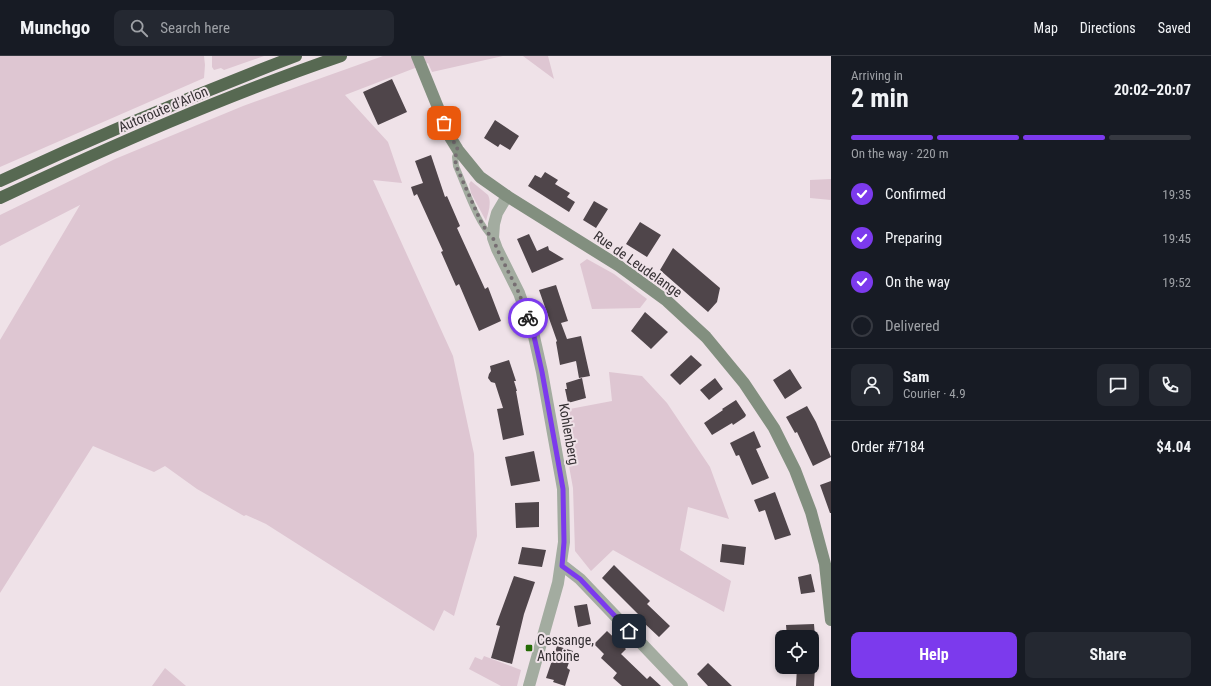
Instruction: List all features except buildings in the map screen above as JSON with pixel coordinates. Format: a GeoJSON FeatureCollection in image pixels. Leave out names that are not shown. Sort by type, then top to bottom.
{"type":"FeatureCollection","features":[{"type":"Feature","properties":{"kind":"highway","name":"Autoroute d'Arlon"},"geometry":{"type":"LineString","coordinates":[[0,181],[206,90],[296,56]]}},
{"type":"Feature","properties":{"kind":"highway","name":"Autoroute d'Arlon"},"geometry":{"type":"LineString","coordinates":[[0,198],[98,152],[204,108],[341,56]]}},
{"type":"Feature","properties":{"kind":"main road","name":"Rue de Leudelange"},"geometry":{"type":"LineString","coordinates":[[418,61],[450,137],[458,150],[480,177],[507,196],[619,266],[667,301],[706,337],[744,383],[774,428],[791,463],[811,512],[824,564],[831,620]]}},
{"type":"Feature","properties":{"kind":"street","name":"Kohlenberg"},"geometry":{"type":"LineString","coordinates":[[507,196],[497,213],[494,224],[493,238],[521,299],[533,332],[542,372],[563,489],[564,542],[562,566],[529,686]]}},
{"type":"Feature","properties":{"kind":"street"},"geometry":{"type":"LineString","coordinates":[[562,566],[580,579],[682,686]]}},
{"type":"Feature","properties":{"kind":"lane"},"geometry":{"type":"LineString","coordinates":[[458,150],[455,157],[456,166],[482,224],[493,238]]}},
{"type":"Feature","properties":{"kind":"shaded area"},"geometry":{"type":"Polygon","coordinates":[[[0,56],[204,56],[205,65],[204,78],[0,167],[0,56]]]}},
{"type":"Feature","properties":{"kind":"shaded area"},"geometry":{"type":"Polygon","coordinates":[[[212,56],[264,56],[224,70],[221,68],[214,70],[212,67],[212,56]]]}},
{"type":"Feature","properties":{"kind":"shaded area"},"geometry":{"type":"Polygon","coordinates":[[[383,56],[503,56],[432,72],[428,63],[345,95],[388,142],[402,183],[373,180],[453,356],[474,454],[477,536],[454,616],[444,610],[434,631],[266,524],[246,515],[244,516],[197,489],[165,466],[154,472],[93,446],[0,593],[0,340],[80,205],[0,246],[0,215],[115,159],[243,106],[383,56]]]}},
{"type":"Feature","properties":{"kind":"shaded area"},"geometry":{"type":"Polygon","coordinates":[[[523,56],[548,56],[554,79],[523,56]]]}},
{"type":"Feature","properties":{"kind":"shaded area"},"geometry":{"type":"Polygon","coordinates":[[[831,179],[831,200],[810,198],[810,180],[831,179]]]}},
{"type":"Feature","properties":{"kind":"shaded area"},"geometry":{"type":"Polygon","coordinates":[[[471,181],[488,195],[490,205],[486,221],[471,193],[469,184],[471,181]]]}},
{"type":"Feature","properties":{"kind":"shaded area"},"geometry":{"type":"Polygon","coordinates":[[[587,259],[614,274],[647,299],[640,308],[592,309],[580,264],[587,259]]]}},
{"type":"Feature","properties":{"kind":"shaded area"},"geometry":{"type":"Polygon","coordinates":[[[609,372],[642,376],[667,403],[710,467],[729,519],[688,507],[680,550],[731,581],[724,612],[613,550],[591,571],[575,551],[573,488],[559,411],[612,401],[609,372]]]}},
{"type":"Feature","properties":{"kind":"shaded area"},"geometry":{"type":"Polygon","coordinates":[[[484,656],[521,670],[517,686],[501,686],[469,669],[475,657],[482,660],[484,656]]]}},
{"type":"Feature","properties":{"kind":"shaded area"},"geometry":{"type":"Polygon","coordinates":[[[165,668],[186,686],[152,686],[165,668]]]}},
{"type":"Feature","properties":{"kind":"way so far"},"geometry":{"type":"LineString","coordinates":[[444,123],[458,150],[455,157],[456,166],[482,224],[493,238],[519,293],[528,318]]}},
{"type":"Feature","properties":{"kind":"place","name":"Cessange, Antoine"},"geometry":{"type":"Point","coordinates":[529,648]}},
{"type":"Feature","properties":{"kind":"route"},"geometry":{"type":"LineString","coordinates":[[528,318],[533,332],[542,372],[563,489],[564,542],[562,566],[580,579],[629,631]]}}]}
